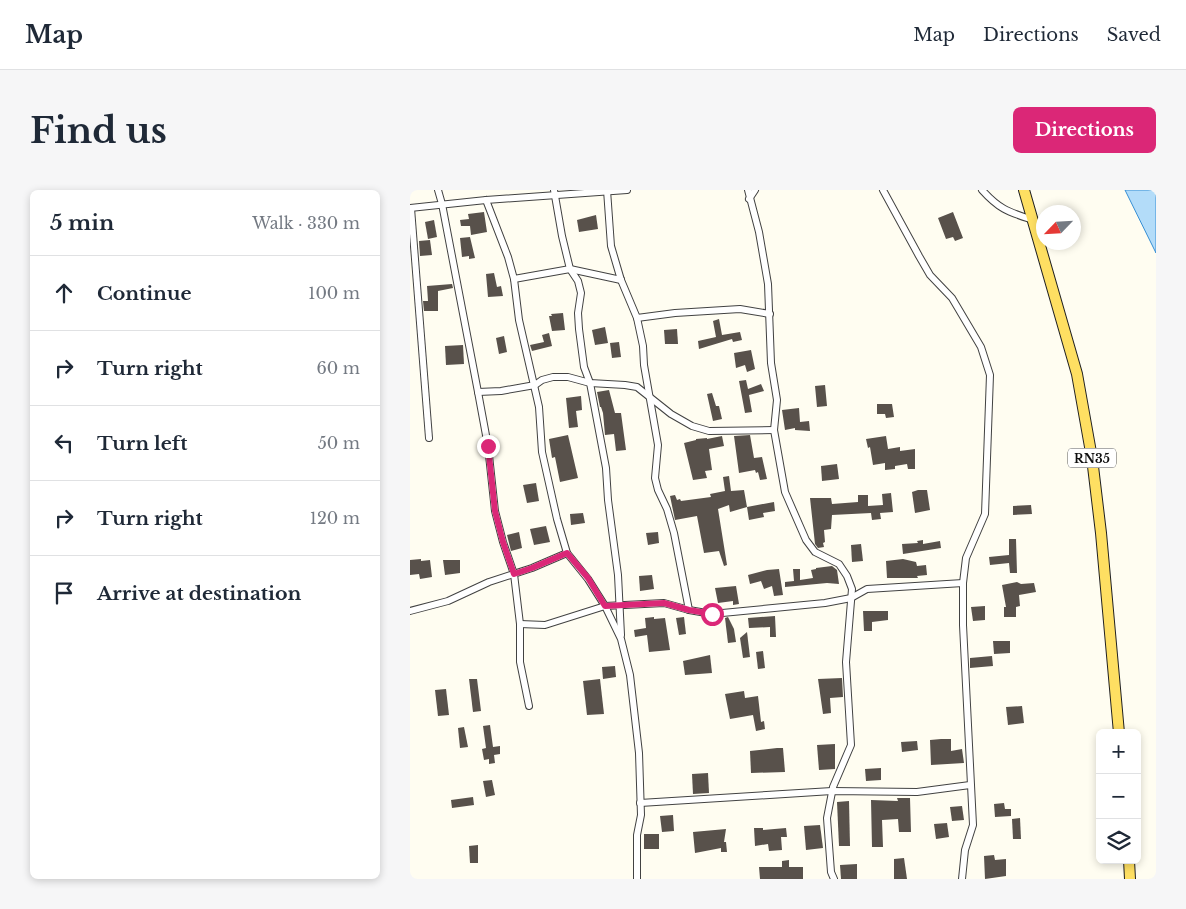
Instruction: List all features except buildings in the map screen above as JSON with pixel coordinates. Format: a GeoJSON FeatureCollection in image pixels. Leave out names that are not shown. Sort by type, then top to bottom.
{"type":"FeatureCollection","features":[{"type":"Feature","properties":{"kind":"main road","name":"RN35"},"geometry":{"type":"LineString","coordinates":[[1024,190],[1077,374],[1092,458],[1101,532],[1119,729]]}},
{"type":"Feature","properties":{"kind":"main road"},"geometry":{"type":"LineString","coordinates":[[1129,864],[1130,879]]}},
{"type":"Feature","properties":{"kind":"street"},"geometry":{"type":"LineString","coordinates":[[438,190],[488,446],[495,511],[514,574],[520,624],[520,662],[529,706]]}},
{"type":"Feature","properties":{"kind":"street"},"geometry":{"type":"LineString","coordinates":[[429,438],[410,208],[554,192],[627,190]]}},
{"type":"Feature","properties":{"kind":"street"},"geometry":{"type":"LineString","coordinates":[[748,190],[759,232],[768,284],[771,364],[777,400],[774,430],[785,492],[806,540],[815,552],[839,564],[847,576],[852,589],[846,662],[851,745],[832,791],[827,818],[831,872],[834,879]]}},
{"type":"Feature","properties":{"kind":"street"},"geometry":{"type":"LineString","coordinates":[[749,199],[755,190]]}},
{"type":"Feature","properties":{"kind":"street"},"geometry":{"type":"LineString","coordinates":[[883,190],[930,274],[952,298],[981,347],[990,375],[985,514],[966,558],[963,583],[963,626],[973,825],[965,850],[962,879]]}},
{"type":"Feature","properties":{"kind":"street"},"geometry":{"type":"LineString","coordinates":[[982,190],[1004,210],[1033,220]]}},
{"type":"Feature","properties":{"kind":"street"},"geometry":{"type":"LineString","coordinates":[[607,191],[610,246],[621,280],[637,318],[643,346],[644,365],[658,445],[655,478],[674,533],[689,610]]}},
{"type":"Feature","properties":{"kind":"street"},"geometry":{"type":"LineString","coordinates":[[554,192],[570,269],[578,281],[581,293],[578,313],[584,367],[590,384],[606,468],[608,500],[618,575],[621,639],[630,675],[635,713],[641,815],[637,835],[637,879]]}},
{"type":"Feature","properties":{"kind":"street"},"geometry":{"type":"LineString","coordinates":[[486,200],[514,279],[519,320],[539,407],[542,452],[557,519],[567,553],[588,578],[605,606],[621,639]]}},
{"type":"Feature","properties":{"kind":"street"},"geometry":{"type":"LineString","coordinates":[[514,279],[570,269],[621,280]]}},
{"type":"Feature","properties":{"kind":"street"},"geometry":{"type":"LineString","coordinates":[[637,318],[675,313],[740,310],[770,314]]}},
{"type":"Feature","properties":{"kind":"street"},"geometry":{"type":"LineString","coordinates":[[478,392],[501,391],[535,385],[542,380],[553,377],[568,377],[590,384],[637,387],[671,414],[692,426],[709,431],[774,430]]}},
{"type":"Feature","properties":{"kind":"street"},"geometry":{"type":"LineString","coordinates":[[410,611],[448,601],[489,582],[532,568],[567,553]]}},
{"type":"Feature","properties":{"kind":"street"},"geometry":{"type":"LineString","coordinates":[[520,624],[545,625],[605,606],[664,603],[712,614],[851,598],[867,589],[963,583]]}},
{"type":"Feature","properties":{"kind":"street"},"geometry":{"type":"LineString","coordinates":[[640,803],[832,791],[917,792],[970,785]]}},
{"type":"Feature","properties":{"kind":"water"},"geometry":{"type":"Polygon","coordinates":[[[1125,190],[1156,190],[1156,253],[1125,190]]]}},
{"type":"Feature","properties":{"kind":"route"},"geometry":{"type":"LineString","coordinates":[[488,446],[495,511],[514,574],[567,553],[588,578],[605,606],[664,603],[712,614]]}}]}
